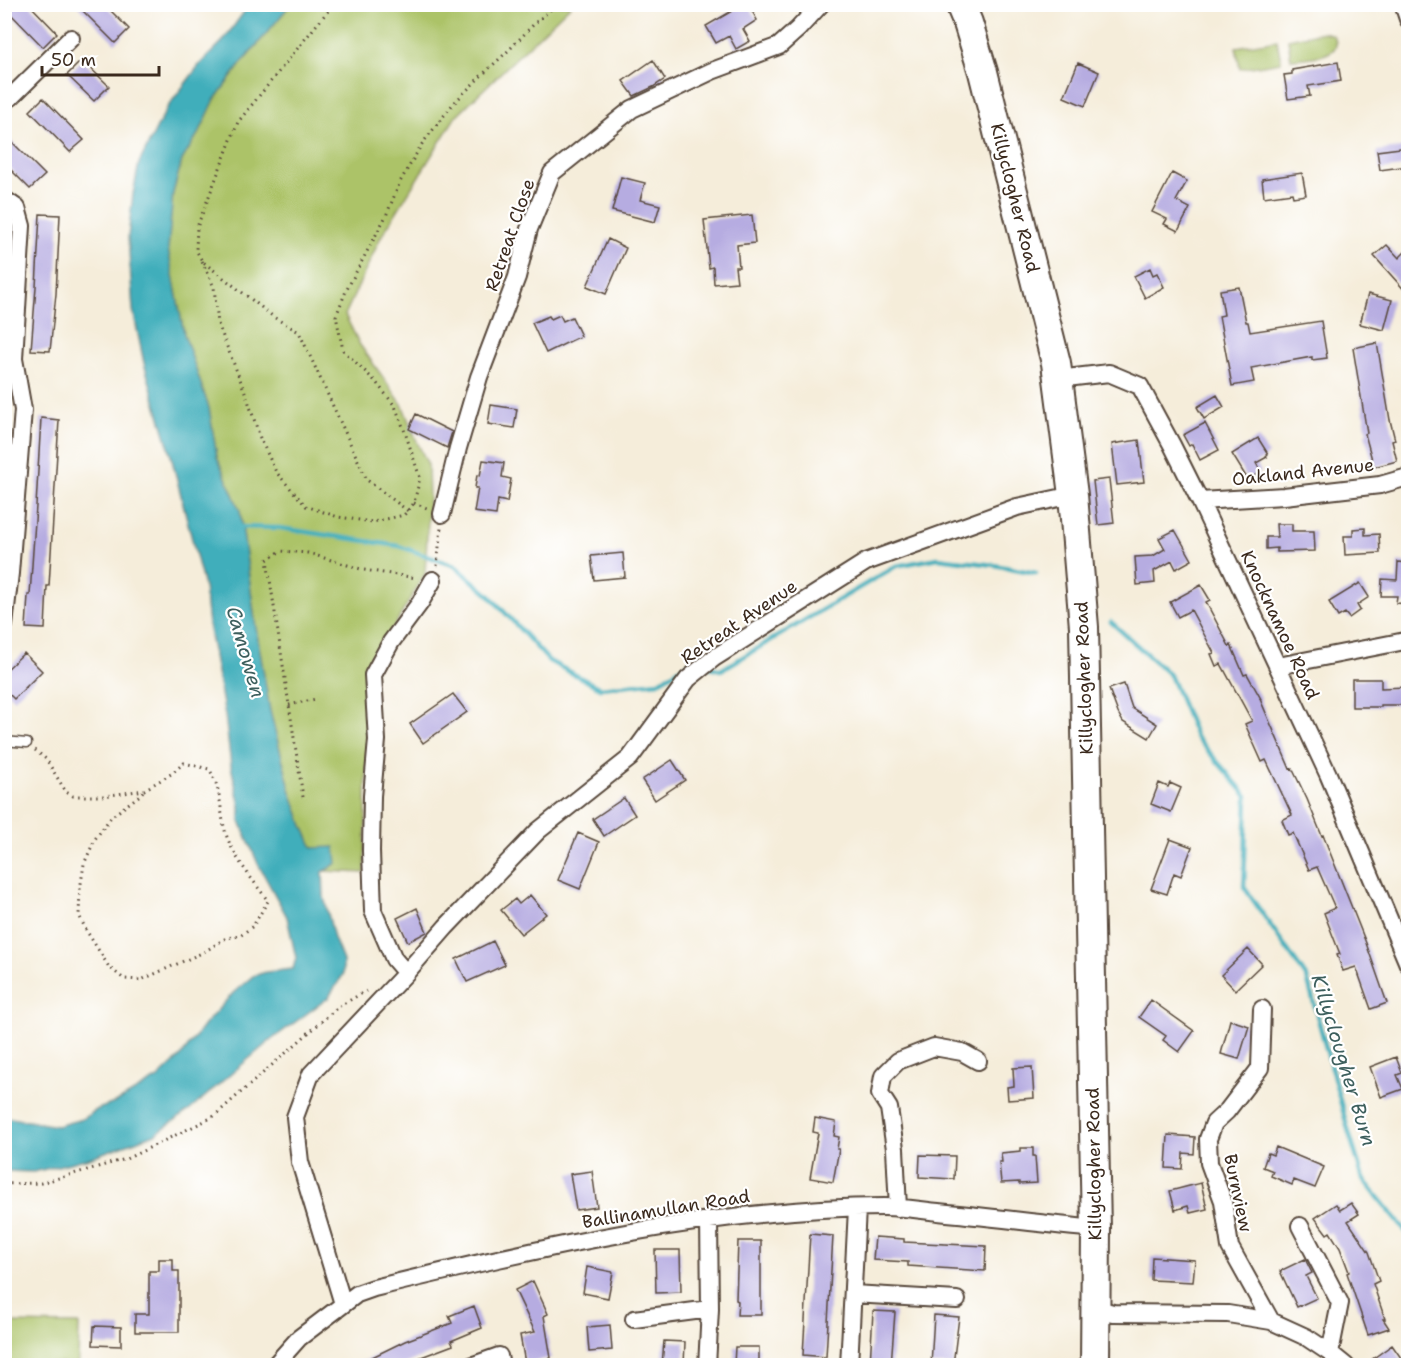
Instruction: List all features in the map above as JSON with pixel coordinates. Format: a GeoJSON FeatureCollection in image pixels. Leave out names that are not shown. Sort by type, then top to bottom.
{"type":"FeatureCollection","features":[{"type":"Feature","properties":{"kind":"highway","name":"Killyclogher Road"},"geometry":{"type":"LineString","coordinates":[[960,4],[983,72],[1056,363],[1073,495],[1084,627],[1096,1229],[1095,1365]]}},
{"type":"Feature","properties":{"kind":"street","name":"Retreat Close"},"geometry":{"type":"LineString","coordinates":[[442,514],[479,377],[517,276],[529,229],[552,173],[632,109],[712,71],[779,46],[821,4]]}},
{"type":"Feature","properties":{"kind":"street"},"geometry":{"type":"LineString","coordinates":[[1403,4],[1408,19]]}},
{"type":"Feature","properties":{"kind":"street"},"geometry":{"type":"LineString","coordinates":[[4,100],[11,97],[71,38]]}},
{"type":"Feature","properties":{"kind":"street"},"geometry":{"type":"LineString","coordinates":[[4,199],[17,208],[22,226],[14,359],[23,410],[4,625]]}},
{"type":"Feature","properties":{"kind":"street","name":"Knocknamoe Road"},"geometry":{"type":"LineString","coordinates":[[1058,379],[1109,373],[1140,386],[1200,501],[1278,666],[1328,774],[1408,964]]}},
{"type":"Feature","properties":{"kind":"street","name":"Oakland Avenue"},"geometry":{"type":"LineString","coordinates":[[1200,501],[1284,496],[1404,480]]}},
{"type":"Feature","properties":{"kind":"street","name":"Retreat Avenue"},"geometry":{"type":"LineString","coordinates":[[343,1304],[300,1162],[295,1117],[310,1074],[538,831],[630,758],[688,679],[714,658],[866,561],[1017,507],[1073,495]]}},
{"type":"Feature","properties":{"kind":"street"},"geometry":{"type":"LineString","coordinates":[[406,973],[394,959],[373,911],[372,796],[377,740],[374,675],[391,642],[420,603],[435,575]]}},
{"type":"Feature","properties":{"kind":"street"},"geometry":{"type":"LineString","coordinates":[[1278,666],[1407,638]]}},
{"type":"Feature","properties":{"kind":"street","name":"Burnview"},"geometry":{"type":"LineString","coordinates":[[1263,1009],[1260,1068],[1227,1111],[1214,1123],[1208,1139],[1209,1163],[1223,1201],[1230,1247],[1271,1321]]}},
{"type":"Feature","properties":{"kind":"street"},"geometry":{"type":"LineString","coordinates":[[898,1208],[895,1149],[889,1108],[880,1094],[883,1076],[898,1061],[934,1047],[962,1052],[978,1061]]}},
{"type":"Feature","properties":{"kind":"street","name":"Ballinamullan Road"},"geometry":{"type":"LineString","coordinates":[[274,1365],[299,1338],[357,1294],[488,1261],[593,1239],[709,1220],[799,1210],[886,1207],[1096,1229]]}},
{"type":"Feature","properties":{"kind":"street"},"geometry":{"type":"LineString","coordinates":[[849,1365],[857,1208]]}},
{"type":"Feature","properties":{"kind":"street"},"geometry":{"type":"LineString","coordinates":[[707,1365],[710,1309],[709,1220]]}},
{"type":"Feature","properties":{"kind":"street"},"geometry":{"type":"LineString","coordinates":[[1300,1226],[1340,1303],[1330,1353]]}},
{"type":"Feature","properties":{"kind":"street"},"geometry":{"type":"LineString","coordinates":[[853,1294],[957,1300]]}},
{"type":"Feature","properties":{"kind":"street"},"geometry":{"type":"LineString","coordinates":[[1094,1308],[1113,1312],[1228,1314],[1271,1321],[1306,1337],[1346,1365]]}},
{"type":"Feature","properties":{"kind":"street"},"geometry":{"type":"LineString","coordinates":[[634,1319],[710,1309]]}},
{"type":"Feature","properties":{"kind":"street"},"geometry":{"type":"LineString","coordinates":[[471,1365],[500,1356],[501,1365]]}},
{"type":"Feature","properties":{"kind":"lane"},"geometry":{"type":"LineString","coordinates":[[4,741],[27,742]]}},
{"type":"Feature","properties":{"kind":"path"},"geometry":{"type":"LineString","coordinates":[[338,4],[327,12],[238,122],[197,227],[196,250],[214,287],[218,324],[247,397],[260,438],[276,472],[306,506],[338,517],[374,522],[404,515],[414,503],[420,478],[395,406],[375,381],[343,350],[336,315],[346,291],[386,216],[400,182],[422,144],[453,104],[557,4]]}},
{"type":"Feature","properties":{"kind":"path"},"geometry":{"type":"LineString","coordinates":[[202,261],[275,318],[299,332],[367,480],[408,511]]}},
{"type":"Feature","properties":{"kind":"path"},"geometry":{"type":"LineString","coordinates":[[303,797],[267,560],[281,551],[308,553],[364,570],[435,575],[439,548]]}},
{"type":"Feature","properties":{"kind":"path"},"geometry":{"type":"LineString","coordinates":[[289,705],[316,699]]}},
{"type":"Feature","properties":{"kind":"path"},"geometry":{"type":"LineString","coordinates":[[27,742],[46,759],[66,792],[73,796],[104,796],[144,790],[184,764],[210,769],[216,780],[226,836],[236,855],[268,901],[253,926],[240,936],[226,938],[204,952],[141,980],[124,979],[109,967],[86,930],[79,915],[80,890],[84,864],[95,838],[111,816],[144,790]]}},
{"type":"Feature","properties":{"kind":"path"},"geometry":{"type":"LineString","coordinates":[[4,1184],[41,1183],[126,1159],[213,1117],[338,1007],[367,990]]}},
{"type":"Feature","properties":{"kind":"green space"},"geometry":{"type":"Polygon","coordinates":[[[290,5],[571,5],[456,116],[381,237],[345,315],[360,345],[402,404],[428,465],[429,500],[425,574],[368,675],[365,873],[323,871],[290,789],[270,711],[240,511],[217,457],[209,408],[184,334],[168,249],[173,193],[182,160],[201,129],[215,99],[290,5]]]}},
{"type":"Feature","properties":{"kind":"green space"},"geometry":{"type":"Polygon","coordinates":[[[1323,32],[1334,37],[1336,45],[1333,50],[1320,56],[1291,59],[1288,39],[1323,32]]]}},
{"type":"Feature","properties":{"kind":"green space"},"geometry":{"type":"Polygon","coordinates":[[[1277,40],[1281,62],[1240,69],[1236,47],[1277,40]]]}},
{"type":"Feature","properties":{"kind":"green space"},"geometry":{"type":"Polygon","coordinates":[[[5,1323],[79,1324],[78,1364],[5,1363],[5,1323]]]}},
{"type":"Feature","properties":{"kind":"water","name":"Camowen"},"geometry":{"type":"Polygon","coordinates":[[[249,5],[290,5],[215,99],[201,129],[182,160],[173,193],[168,249],[184,334],[209,408],[217,457],[240,511],[270,711],[290,789],[313,848],[335,847],[337,863],[323,872],[324,897],[334,938],[343,961],[343,975],[328,998],[271,1040],[190,1110],[155,1134],[89,1158],[34,1172],[5,1171],[5,1117],[57,1126],[82,1119],[98,1109],[117,1102],[158,1078],[181,1056],[204,1025],[233,993],[253,976],[293,969],[296,958],[287,917],[258,864],[240,821],[240,806],[231,766],[204,587],[169,448],[144,363],[133,310],[128,237],[139,163],[167,108],[200,64],[223,41],[249,5]]]}},
{"type":"Feature","properties":{"kind":"building"},"geometry":{"type":"Polygon","coordinates":[[[4,4],[29,4],[57,33],[43,47],[4,7],[4,4]]]}},
{"type":"Feature","properties":{"kind":"building"},"geometry":{"type":"Polygon","coordinates":[[[76,4],[104,4],[129,29],[115,43],[76,4]]]}},
{"type":"Feature","properties":{"kind":"building"},"geometry":{"type":"Polygon","coordinates":[[[744,4],[748,4],[757,20],[743,29],[750,41],[736,49],[729,36],[716,43],[706,26],[744,4]]]}},
{"type":"Feature","properties":{"kind":"building"},"geometry":{"type":"Polygon","coordinates":[[[82,60],[109,86],[94,101],[67,75],[82,60]]]}},
{"type":"Feature","properties":{"kind":"building"},"geometry":{"type":"Polygon","coordinates":[[[653,60],[665,79],[634,96],[623,81],[653,60]]]}},
{"type":"Feature","properties":{"kind":"building"},"geometry":{"type":"Polygon","coordinates":[[[1338,62],[1341,81],[1308,86],[1310,96],[1288,99],[1284,75],[1292,74],[1292,70],[1338,62]]]}},
{"type":"Feature","properties":{"kind":"building"},"geometry":{"type":"Polygon","coordinates":[[[1078,63],[1099,72],[1085,106],[1064,97],[1078,63]]]}},
{"type":"Feature","properties":{"kind":"building"},"geometry":{"type":"Polygon","coordinates":[[[43,98],[84,140],[70,152],[30,111],[43,98]]]}},
{"type":"Feature","properties":{"kind":"building"},"geometry":{"type":"Polygon","coordinates":[[[4,134],[45,175],[30,189],[4,163],[4,134]]]}},
{"type":"Feature","properties":{"kind":"building"},"geometry":{"type":"Polygon","coordinates":[[[1408,147],[1408,166],[1380,170],[1377,151],[1408,147]]]}},
{"type":"Feature","properties":{"kind":"building"},"geometry":{"type":"Polygon","coordinates":[[[1172,173],[1187,181],[1176,201],[1190,208],[1178,231],[1164,224],[1167,219],[1152,212],[1172,173]]]}},
{"type":"Feature","properties":{"kind":"building"},"geometry":{"type":"Polygon","coordinates":[[[1302,173],[1306,195],[1293,197],[1292,193],[1264,197],[1262,179],[1302,173]]]}},
{"type":"Feature","properties":{"kind":"building"},"geometry":{"type":"Polygon","coordinates":[[[621,177],[645,183],[640,200],[660,205],[655,222],[612,211],[621,177]]]}},
{"type":"Feature","properties":{"kind":"building"},"geometry":{"type":"Polygon","coordinates":[[[40,214],[60,215],[56,294],[50,351],[31,350],[40,214]]]}},
{"type":"Feature","properties":{"kind":"building"},"geometry":{"type":"Polygon","coordinates":[[[752,215],[755,243],[737,245],[739,267],[735,267],[737,282],[714,284],[713,267],[709,268],[704,220],[752,215]]]}},
{"type":"Feature","properties":{"kind":"building"},"geometry":{"type":"Polygon","coordinates":[[[608,239],[626,248],[606,294],[587,286],[608,239]]]}},
{"type":"Feature","properties":{"kind":"building"},"geometry":{"type":"Polygon","coordinates":[[[1387,245],[1399,258],[1408,249],[1408,294],[1374,256],[1387,245]]]}},
{"type":"Feature","properties":{"kind":"building"},"geometry":{"type":"Polygon","coordinates":[[[1150,268],[1153,275],[1157,273],[1164,287],[1145,298],[1134,276],[1150,268]]]}},
{"type":"Feature","properties":{"kind":"building"},"geometry":{"type":"Polygon","coordinates":[[[1239,287],[1250,332],[1321,321],[1327,358],[1312,360],[1312,357],[1251,368],[1254,382],[1232,386],[1219,316],[1224,315],[1220,290],[1239,287]]]}},
{"type":"Feature","properties":{"kind":"building"},"geometry":{"type":"Polygon","coordinates":[[[1368,294],[1392,300],[1384,330],[1360,324],[1368,294]]]}},
{"type":"Feature","properties":{"kind":"building"},"geometry":{"type":"Polygon","coordinates":[[[560,315],[563,321],[572,317],[581,336],[546,353],[532,323],[549,316],[551,319],[560,315]]]}},
{"type":"Feature","properties":{"kind":"building"},"geometry":{"type":"Polygon","coordinates":[[[1377,343],[1397,461],[1374,467],[1365,434],[1367,433],[1353,348],[1377,343]]]}},
{"type":"Feature","properties":{"kind":"building"},"geometry":{"type":"Polygon","coordinates":[[[1217,395],[1224,407],[1204,419],[1197,407],[1217,395]]]}},
{"type":"Feature","properties":{"kind":"building"},"geometry":{"type":"Polygon","coordinates":[[[491,405],[517,409],[514,428],[488,424],[491,405]]]}},
{"type":"Feature","properties":{"kind":"building"},"geometry":{"type":"Polygon","coordinates":[[[416,414],[452,432],[447,448],[409,429],[416,414]]]}},
{"type":"Feature","properties":{"kind":"building"},"geometry":{"type":"Polygon","coordinates":[[[41,418],[59,420],[45,629],[26,628],[41,418]]]}},
{"type":"Feature","properties":{"kind":"building"},"geometry":{"type":"Polygon","coordinates":[[[1205,423],[1219,450],[1200,460],[1192,444],[1189,446],[1183,435],[1205,423]]]}},
{"type":"Feature","properties":{"kind":"building"},"geometry":{"type":"Polygon","coordinates":[[[1258,438],[1268,454],[1256,463],[1261,472],[1248,480],[1232,454],[1258,438]]]}},
{"type":"Feature","properties":{"kind":"building"},"geometry":{"type":"Polygon","coordinates":[[[1139,440],[1144,482],[1117,485],[1112,444],[1139,440]]]}},
{"type":"Feature","properties":{"kind":"building"},"geometry":{"type":"Polygon","coordinates":[[[483,460],[504,463],[502,477],[511,479],[507,502],[498,500],[496,515],[474,512],[478,488],[475,488],[477,475],[480,476],[483,460]]]}},
{"type":"Feature","properties":{"kind":"building"},"geometry":{"type":"Polygon","coordinates":[[[1109,479],[1114,523],[1098,525],[1093,481],[1109,479]]]}},
{"type":"Feature","properties":{"kind":"building"},"geometry":{"type":"Polygon","coordinates":[[[1276,524],[1292,524],[1292,531],[1314,531],[1315,551],[1277,552],[1277,548],[1266,549],[1266,537],[1277,537],[1276,524]]]}},
{"type":"Feature","properties":{"kind":"building"},"geometry":{"type":"Polygon","coordinates":[[[1365,528],[1365,535],[1379,534],[1380,553],[1345,555],[1344,536],[1353,536],[1353,529],[1365,528]]]}},
{"type":"Feature","properties":{"kind":"building"},"geometry":{"type":"Polygon","coordinates":[[[1175,530],[1192,560],[1176,569],[1172,561],[1154,571],[1155,583],[1137,585],[1135,557],[1153,556],[1165,549],[1159,538],[1175,530]]]}},
{"type":"Feature","properties":{"kind":"building"},"geometry":{"type":"Polygon","coordinates":[[[623,553],[625,577],[594,580],[591,556],[623,553]]]}},
{"type":"Feature","properties":{"kind":"building"},"geometry":{"type":"Polygon","coordinates":[[[1398,562],[1408,563],[1408,604],[1396,603],[1397,596],[1381,596],[1382,579],[1397,580],[1398,562]]]}},
{"type":"Feature","properties":{"kind":"building"},"geometry":{"type":"Polygon","coordinates":[[[1360,583],[1369,597],[1357,605],[1360,610],[1349,618],[1345,613],[1338,617],[1329,602],[1360,583]]]}},
{"type":"Feature","properties":{"kind":"building"},"geometry":{"type":"Polygon","coordinates":[[[1201,585],[1210,600],[1206,602],[1229,646],[1231,645],[1244,675],[1247,674],[1261,699],[1290,769],[1292,768],[1307,799],[1366,943],[1387,1003],[1371,1009],[1356,967],[1343,971],[1337,955],[1340,954],[1324,913],[1335,908],[1317,867],[1309,870],[1293,833],[1288,835],[1282,820],[1292,815],[1266,760],[1262,762],[1245,724],[1252,721],[1221,664],[1216,666],[1211,654],[1214,653],[1191,610],[1178,617],[1170,602],[1201,585]]]}},
{"type":"Feature","properties":{"kind":"building"},"geometry":{"type":"Polygon","coordinates":[[[24,653],[42,671],[14,699],[4,689],[4,672],[24,653]]]}},
{"type":"Feature","properties":{"kind":"building"},"geometry":{"type":"Polygon","coordinates":[[[1352,679],[1381,679],[1381,688],[1408,687],[1408,705],[1352,707],[1352,679]]]}},
{"type":"Feature","properties":{"kind":"building"},"geometry":{"type":"Polygon","coordinates":[[[1124,684],[1132,708],[1157,724],[1149,738],[1123,722],[1118,713],[1109,689],[1124,684]]]}},
{"type":"Feature","properties":{"kind":"building"},"geometry":{"type":"Polygon","coordinates":[[[453,694],[467,712],[423,743],[410,724],[453,694]]]}},
{"type":"Feature","properties":{"kind":"building"},"geometry":{"type":"Polygon","coordinates":[[[672,760],[685,780],[655,800],[642,780],[672,760]]]}},
{"type":"Feature","properties":{"kind":"building"},"geometry":{"type":"Polygon","coordinates":[[[1159,783],[1168,787],[1170,783],[1181,788],[1171,812],[1151,804],[1159,783]]]}},
{"type":"Feature","properties":{"kind":"building"},"geometry":{"type":"Polygon","coordinates":[[[624,798],[635,815],[604,836],[593,819],[624,798]]]}},
{"type":"Feature","properties":{"kind":"building"},"geometry":{"type":"Polygon","coordinates":[[[578,833],[599,842],[580,889],[558,880],[578,833]]]}},
{"type":"Feature","properties":{"kind":"building"},"geometry":{"type":"Polygon","coordinates":[[[1170,839],[1192,847],[1181,876],[1174,873],[1167,894],[1151,889],[1170,839]]]}},
{"type":"Feature","properties":{"kind":"building"},"geometry":{"type":"Polygon","coordinates":[[[530,895],[546,914],[521,934],[501,910],[515,899],[519,904],[530,895]]]}},
{"type":"Feature","properties":{"kind":"building"},"geometry":{"type":"Polygon","coordinates":[[[417,908],[427,932],[408,942],[397,918],[417,908]]]}},
{"type":"Feature","properties":{"kind":"building"},"geometry":{"type":"Polygon","coordinates":[[[493,941],[505,965],[467,982],[456,959],[493,941]]]}},
{"type":"Feature","properties":{"kind":"building"},"geometry":{"type":"Polygon","coordinates":[[[1248,949],[1262,964],[1235,990],[1221,975],[1248,949]]]}},
{"type":"Feature","properties":{"kind":"building"},"geometry":{"type":"Polygon","coordinates":[[[1151,1000],[1194,1031],[1179,1052],[1163,1040],[1166,1036],[1139,1017],[1151,1000]]]}},
{"type":"Feature","properties":{"kind":"building"},"geometry":{"type":"Polygon","coordinates":[[[1230,1020],[1249,1026],[1239,1059],[1221,1054],[1230,1020]]]}},
{"type":"Feature","properties":{"kind":"building"},"geometry":{"type":"Polygon","coordinates":[[[1396,1057],[1402,1073],[1397,1075],[1403,1089],[1381,1097],[1370,1067],[1396,1057]]]}},
{"type":"Feature","properties":{"kind":"building"},"geometry":{"type":"Polygon","coordinates":[[[1032,1067],[1034,1098],[1008,1100],[1007,1087],[1014,1086],[1013,1068],[1032,1067]]]}},
{"type":"Feature","properties":{"kind":"building"},"geometry":{"type":"Polygon","coordinates":[[[815,1118],[836,1122],[834,1136],[839,1137],[837,1149],[839,1149],[833,1182],[810,1178],[818,1133],[813,1132],[815,1118]]]}},
{"type":"Feature","properties":{"kind":"building"},"geometry":{"type":"Polygon","coordinates":[[[1168,1135],[1195,1137],[1194,1154],[1183,1153],[1182,1169],[1166,1168],[1168,1135]]]}},
{"type":"Feature","properties":{"kind":"building"},"geometry":{"type":"Polygon","coordinates":[[[1276,1147],[1324,1167],[1315,1188],[1294,1180],[1292,1185],[1271,1176],[1273,1171],[1263,1167],[1268,1153],[1273,1155],[1276,1147]]]}},
{"type":"Feature","properties":{"kind":"building"},"geometry":{"type":"Polygon","coordinates":[[[1021,1148],[1033,1148],[1037,1183],[1001,1183],[999,1162],[1002,1162],[1001,1153],[1021,1151],[1021,1148]]]}},
{"type":"Feature","properties":{"kind":"building"},"geometry":{"type":"Polygon","coordinates":[[[920,1155],[955,1156],[954,1179],[919,1177],[920,1155]]]}},
{"type":"Feature","properties":{"kind":"building"},"geometry":{"type":"Polygon","coordinates":[[[592,1171],[597,1207],[576,1210],[570,1174],[592,1171]]]}},
{"type":"Feature","properties":{"kind":"building"},"geometry":{"type":"Polygon","coordinates":[[[1201,1183],[1207,1209],[1190,1213],[1188,1206],[1175,1210],[1170,1191],[1201,1183]]]}},
{"type":"Feature","properties":{"kind":"building"},"geometry":{"type":"Polygon","coordinates":[[[1351,1203],[1359,1214],[1348,1221],[1369,1252],[1379,1281],[1373,1284],[1385,1319],[1383,1319],[1389,1328],[1368,1335],[1340,1248],[1330,1232],[1327,1234],[1315,1218],[1336,1204],[1340,1210],[1351,1203]]]}},
{"type":"Feature","properties":{"kind":"building"},"geometry":{"type":"Polygon","coordinates":[[[810,1234],[833,1236],[826,1357],[803,1355],[810,1234]]]}},
{"type":"Feature","properties":{"kind":"building"},"geometry":{"type":"Polygon","coordinates":[[[875,1237],[904,1239],[904,1242],[986,1246],[985,1271],[908,1266],[908,1262],[873,1260],[875,1237]]]}},
{"type":"Feature","properties":{"kind":"building"},"geometry":{"type":"Polygon","coordinates":[[[738,1241],[761,1241],[761,1315],[737,1315],[738,1241]]]}},
{"type":"Feature","properties":{"kind":"building"},"geometry":{"type":"Polygon","coordinates":[[[655,1250],[680,1250],[681,1292],[656,1293],[655,1250]]]}},
{"type":"Feature","properties":{"kind":"building"},"geometry":{"type":"Polygon","coordinates":[[[1152,1257],[1195,1260],[1193,1282],[1151,1280],[1152,1257]]]}},
{"type":"Feature","properties":{"kind":"building"},"geometry":{"type":"Polygon","coordinates":[[[159,1259],[173,1259],[173,1271],[179,1271],[179,1332],[135,1332],[135,1314],[149,1314],[149,1271],[159,1271],[159,1259]]]}},
{"type":"Feature","properties":{"kind":"building"},"geometry":{"type":"Polygon","coordinates":[[[1305,1259],[1312,1273],[1306,1276],[1317,1298],[1297,1307],[1280,1271],[1305,1259]]]}},
{"type":"Feature","properties":{"kind":"building"},"geometry":{"type":"Polygon","coordinates":[[[587,1267],[613,1272],[608,1298],[583,1293],[587,1267]]]}},
{"type":"Feature","properties":{"kind":"building"},"geometry":{"type":"Polygon","coordinates":[[[533,1281],[548,1314],[544,1316],[551,1358],[525,1363],[520,1335],[535,1332],[515,1290],[533,1281]]]}},
{"type":"Feature","properties":{"kind":"building"},"geometry":{"type":"Polygon","coordinates":[[[474,1306],[482,1328],[451,1341],[453,1345],[403,1365],[356,1365],[405,1341],[452,1323],[449,1316],[474,1306]]]}},
{"type":"Feature","properties":{"kind":"building"},"geometry":{"type":"Polygon","coordinates":[[[873,1311],[895,1312],[891,1365],[870,1365],[873,1311]]]}},
{"type":"Feature","properties":{"kind":"building"},"geometry":{"type":"Polygon","coordinates":[[[934,1315],[959,1317],[953,1365],[931,1365],[934,1315]]]}},
{"type":"Feature","properties":{"kind":"building"},"geometry":{"type":"Polygon","coordinates":[[[610,1325],[612,1350],[589,1352],[587,1327],[610,1325]]]}},
{"type":"Feature","properties":{"kind":"building"},"geometry":{"type":"Polygon","coordinates":[[[94,1326],[121,1327],[121,1346],[93,1345],[94,1326]]]}},
{"type":"Feature","properties":{"kind":"building"},"geometry":{"type":"Polygon","coordinates":[[[664,1341],[685,1342],[684,1365],[662,1365],[664,1341]]]}},
{"type":"Feature","properties":{"kind":"building"},"geometry":{"type":"Polygon","coordinates":[[[1392,1345],[1406,1365],[1364,1365],[1392,1345]]]}},
{"type":"Feature","properties":{"kind":"building"},"geometry":{"type":"Polygon","coordinates":[[[735,1347],[759,1347],[759,1365],[734,1365],[735,1347]]]}},
{"type":"Feature","properties":{"kind":"waterway"},"geometry":{"type":"LineString","coordinates":[[237,527],[280,528],[399,546],[455,566],[489,595],[549,661],[600,688],[658,682],[690,663],[699,665]]}},
{"type":"Feature","properties":{"kind":"waterway"},"geometry":{"type":"LineString","coordinates":[[710,667],[721,670],[896,566],[938,558],[1036,573]]}},
{"type":"Feature","properties":{"kind":"waterway","name":"Killyclougher Burn"},"geometry":{"type":"LineString","coordinates":[[1111,622],[1170,675],[1196,737],[1247,796],[1244,887],[1307,978],[1363,1179],[1408,1234]]}}]}
